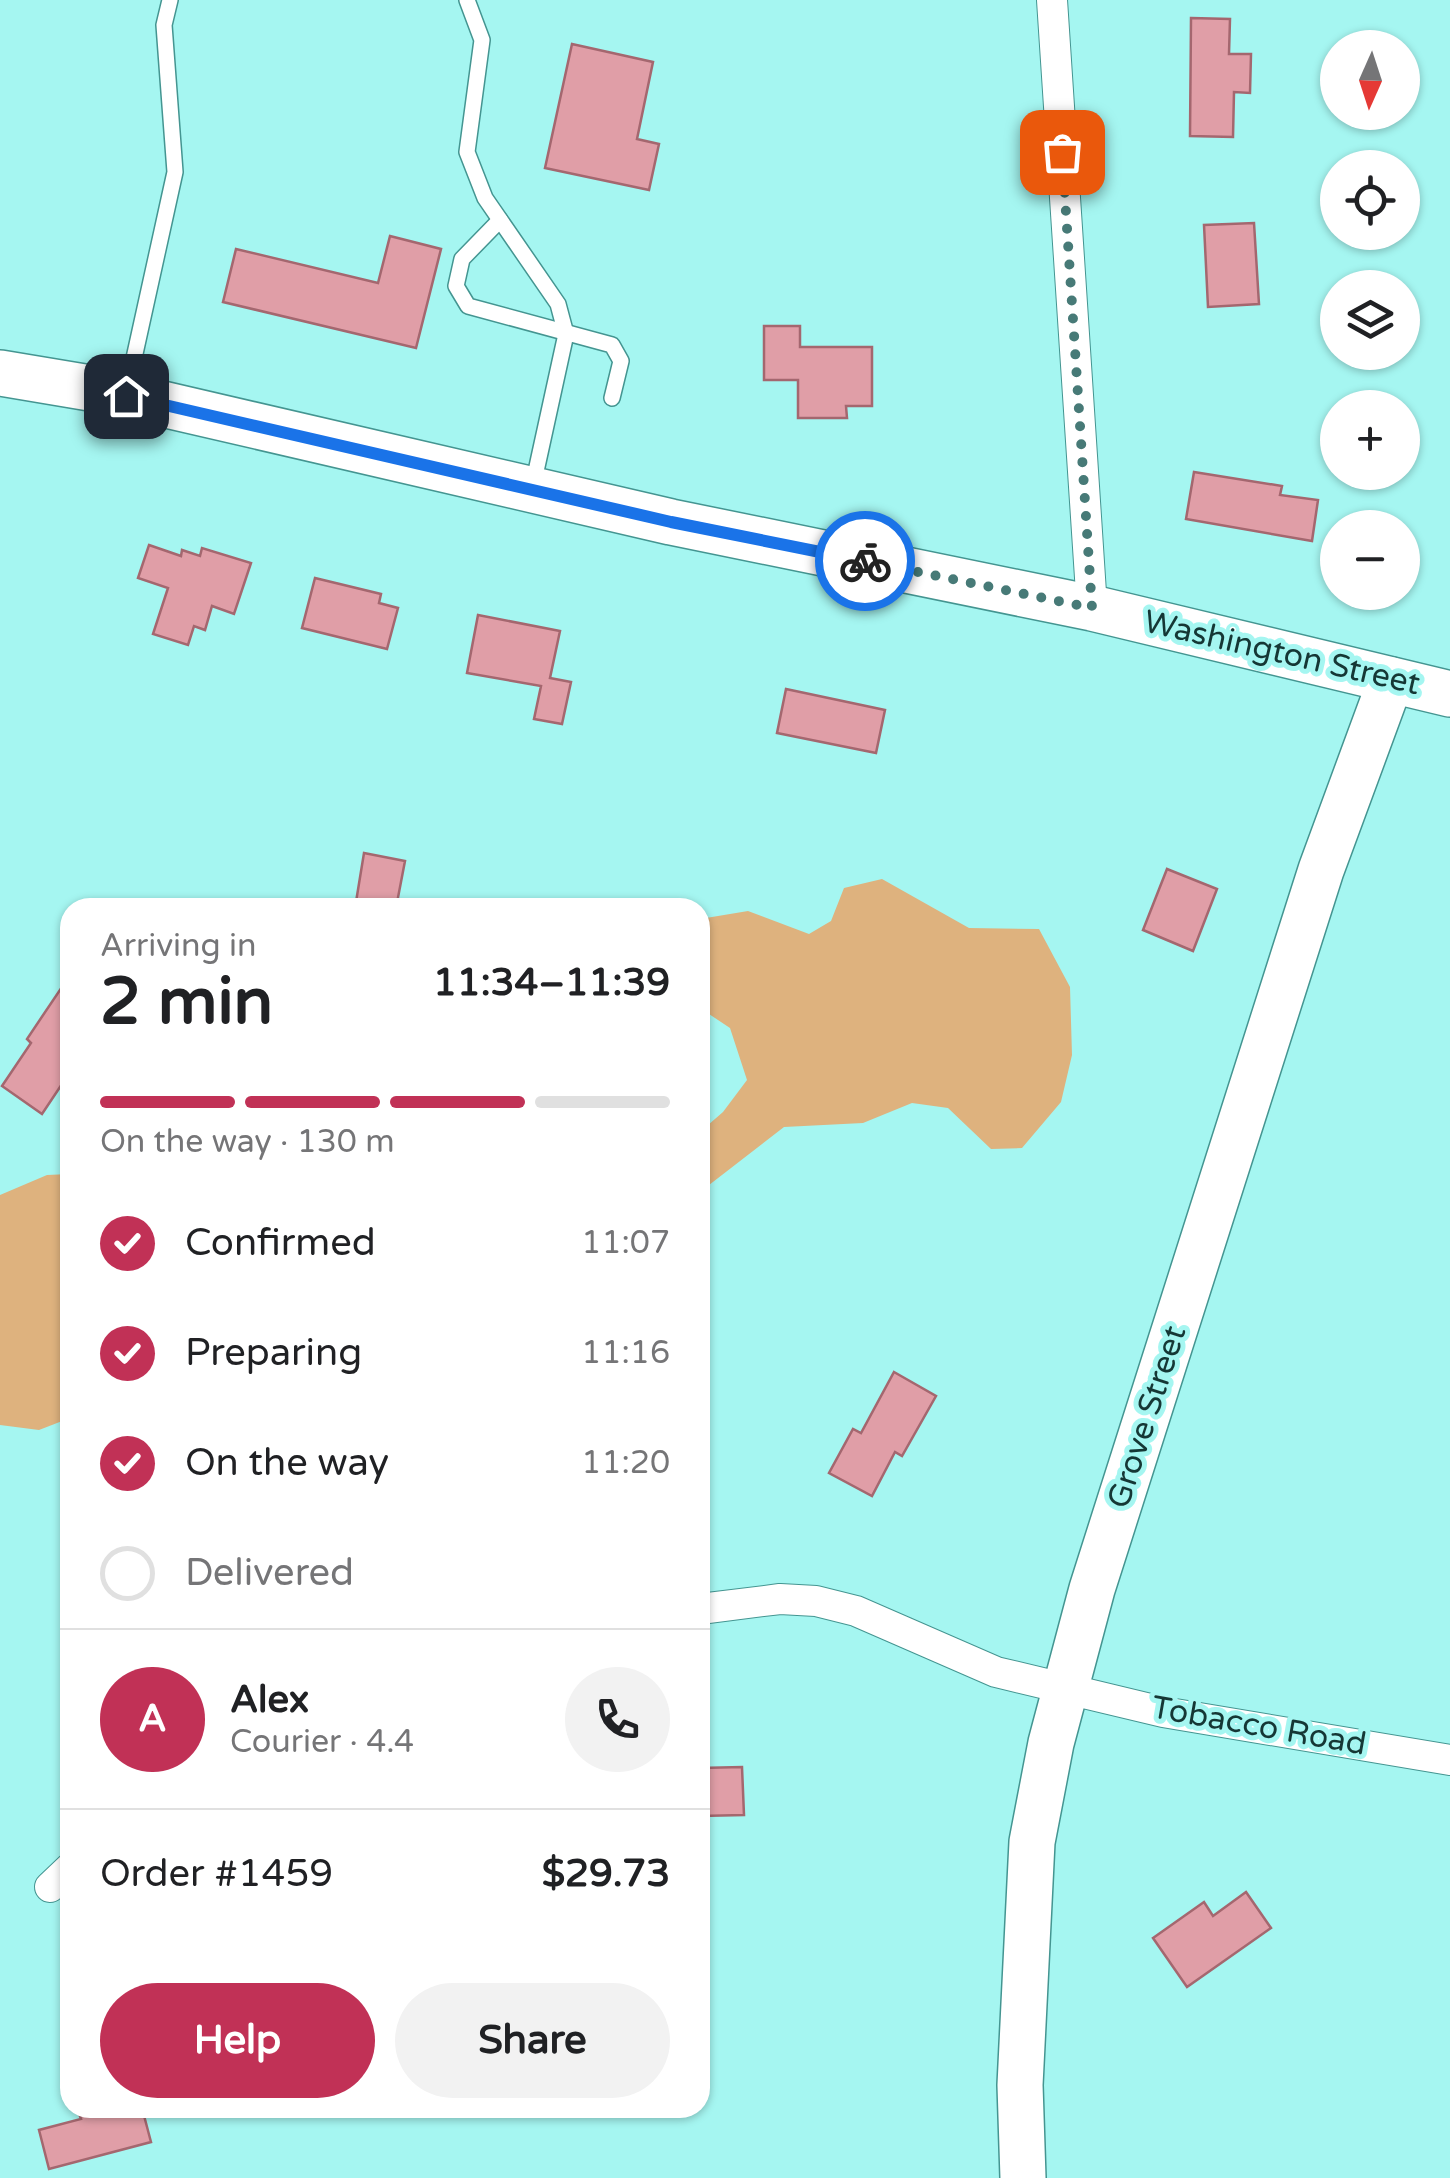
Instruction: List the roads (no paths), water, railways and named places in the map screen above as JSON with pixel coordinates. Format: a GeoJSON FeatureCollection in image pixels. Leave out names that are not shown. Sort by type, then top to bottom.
{"type":"FeatureCollection","features":[{"type":"Feature","properties":{"kind":"main road","name":"Washington Street"},"geometry":{"type":"LineString","coordinates":[[0,374],[126,396],[532,489],[1092,608],[1450,694]]}},
{"type":"Feature","properties":{"kind":"main road","name":"Grove Street"},"geometry":{"type":"LineString","coordinates":[[1022,2178],[1020,2085],[1032,1842],[1052,1743],[1092,1589],[1321,870],[1391,680]]}},
{"type":"Feature","properties":{"kind":"street"},"geometry":{"type":"LineString","coordinates":[[1052,0],[1092,608]]}},
{"type":"Feature","properties":{"kind":"street","name":"Tobacco Road"},"geometry":{"type":"LineString","coordinates":[[710,1607],[780,1599],[816,1600],[856,1611],[996,1672],[1163,1712],[1450,1760]]}},
{"type":"Feature","properties":{"kind":"lane"},"geometry":{"type":"LineString","coordinates":[[126,396],[175,172],[164,24],[170,0]]}},
{"type":"Feature","properties":{"kind":"lane"},"geometry":{"type":"LineString","coordinates":[[467,0],[482,40],[467,152],[485,198],[558,304],[566,334],[532,489]]}},
{"type":"Feature","properties":{"kind":"lane"},"geometry":{"type":"LineString","coordinates":[[500,220],[462,259],[456,286],[468,306],[612,346],[620,361],[612,398]]}}]}
